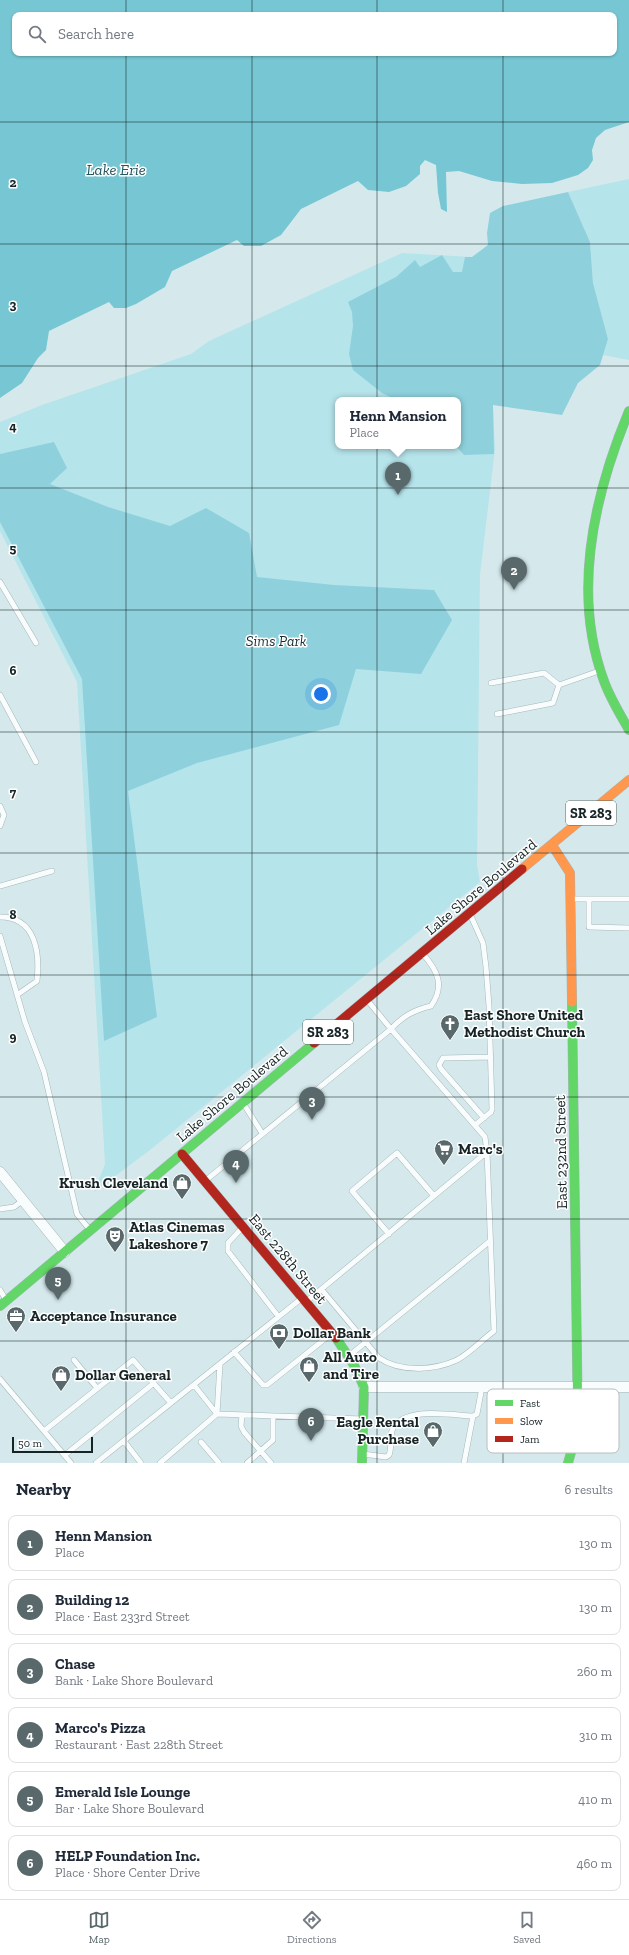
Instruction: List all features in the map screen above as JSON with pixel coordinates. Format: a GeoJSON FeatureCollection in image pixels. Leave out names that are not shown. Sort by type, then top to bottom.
{"type":"FeatureCollection","features":[{"type":"Feature","properties":{"kind":"street"},"geometry":{"type":"LineString","coordinates":[[629,411],[625,430],[602,485],[591,542],[589,617],[594,650],[600,670],[629,730]]}},
{"type":"Feature","properties":{"kind":"street","name":"Lake Shore Boulevard"},"geometry":{"type":"LineString","coordinates":[[3,1303],[629,780]]}},
{"type":"Feature","properties":{"kind":"street","name":"East 232nd Street"},"geometry":{"type":"LineString","coordinates":[[552,845],[570,873],[578,1387]]}},
{"type":"Feature","properties":{"kind":"street","name":"East 228th Street"},"geometry":{"type":"LineString","coordinates":[[182,1154],[332,1333],[349,1356],[364,1387]]}},
{"type":"Feature","properties":{"kind":"street"},"geometry":{"type":"LineString","coordinates":[[0,1172],[22,1201],[65,1252]]}},
{"type":"Feature","properties":{"kind":"street"},"geometry":{"type":"LineString","coordinates":[[362,1458],[364,1387],[629,1387]]}},
{"type":"Feature","properties":{"kind":"street","name":"East 232nd Street"},"geometry":{"type":"LineString","coordinates":[[568,1463],[571,1453]]}},
{"type":"Feature","properties":{"kind":"lane"},"geometry":{"type":"LineString","coordinates":[[0,582],[36,643]]}},
{"type":"Feature","properties":{"kind":"lane"},"geometry":{"type":"LineString","coordinates":[[559,685],[600,670]]}},
{"type":"Feature","properties":{"kind":"lane"},"geometry":{"type":"LineString","coordinates":[[491,683],[544,673],[559,685]]}},
{"type":"Feature","properties":{"kind":"lane"},"geometry":{"type":"LineString","coordinates":[[497,714],[553,703],[559,685]]}},
{"type":"Feature","properties":{"kind":"lane"},"geometry":{"type":"LineString","coordinates":[[0,695],[36,762]]}},
{"type":"Feature","properties":{"kind":"lane"},"geometry":{"type":"LineString","coordinates":[[0,806],[4,815],[0,826]]}},
{"type":"Feature","properties":{"kind":"lane"},"geometry":{"type":"LineString","coordinates":[[0,886],[52,872]]}},
{"type":"Feature","properties":{"kind":"lane"},"geometry":{"type":"LineString","coordinates":[[571,899],[629,899]]}},
{"type":"Feature","properties":{"kind":"lane"},"geometry":{"type":"LineString","coordinates":[[589,899],[589,927],[629,928]]}},
{"type":"Feature","properties":{"kind":"lane"},"geometry":{"type":"LineString","coordinates":[[470,914],[483,943],[489,1006],[491,1057],[492,1109],[475,1125]]}},
{"type":"Feature","properties":{"kind":"lane"},"geometry":{"type":"LineString","coordinates":[[0,917],[8,917],[28,927],[36,943],[37,981],[17,995]]}},
{"type":"Feature","properties":{"kind":"lane"},"geometry":{"type":"LineString","coordinates":[[0,936],[25,1022],[44,1072],[77,1214],[90,1231]]}},
{"type":"Feature","properties":{"kind":"lane"},"geometry":{"type":"LineString","coordinates":[[204,1181],[391,1029],[402,1018],[416,1010],[431,1006],[437,997],[439,981],[433,966],[422,954]]}},
{"type":"Feature","properties":{"kind":"lane"},"geometry":{"type":"LineString","coordinates":[[322,1290],[379,1358],[388,1364],[414,1368],[438,1366],[457,1360],[494,1331],[487,1152],[485,1137],[391,1029],[367,999]]}},
{"type":"Feature","properties":{"kind":"lane"},"geometry":{"type":"LineString","coordinates":[[484,1118],[439,1065],[443,1058],[491,1057]]}},
{"type":"Feature","properties":{"kind":"lane"},"geometry":{"type":"LineString","coordinates":[[243,1103],[262,1133]]}},
{"type":"Feature","properties":{"kind":"lane"},"geometry":{"type":"LineString","coordinates":[[96,1463],[278,1316],[322,1290],[487,1152]]}},
{"type":"Feature","properties":{"kind":"lane"},"geometry":{"type":"LineString","coordinates":[[389,1234],[352,1191],[397,1153],[434,1196]]}},
{"type":"Feature","properties":{"kind":"lane"},"geometry":{"type":"LineString","coordinates":[[0,1209],[14,1207],[22,1201]]}},
{"type":"Feature","properties":{"kind":"lane"},"geometry":{"type":"LineString","coordinates":[[243,1227],[228,1243],[228,1251],[278,1316]]}},
{"type":"Feature","properties":{"kind":"lane"},"geometry":{"type":"LineString","coordinates":[[349,1356],[490,1241]]}},
{"type":"Feature","properties":{"kind":"lane"},"geometry":{"type":"LineString","coordinates":[[0,1290],[3,1303]]}},
{"type":"Feature","properties":{"kind":"lane"},"geometry":{"type":"LineString","coordinates":[[234,1352],[263,1385],[267,1385],[332,1333]]}},
{"type":"Feature","properties":{"kind":"lane"},"geometry":{"type":"LineString","coordinates":[[74,1360],[97,1388]]}},
{"type":"Feature","properties":{"kind":"lane"},"geometry":{"type":"LineString","coordinates":[[44,1430],[133,1360],[171,1403]]}},
{"type":"Feature","properties":{"kind":"lane"},"geometry":{"type":"LineString","coordinates":[[217,1414],[220,1364]]}},
{"type":"Feature","properties":{"kind":"lane"},"geometry":{"type":"LineString","coordinates":[[0,1379],[71,1463]]}},
{"type":"Feature","properties":{"kind":"lane"},"geometry":{"type":"LineString","coordinates":[[64,1455],[154,1383]]}},
{"type":"Feature","properties":{"kind":"lane"},"geometry":{"type":"LineString","coordinates":[[194,1385],[217,1414]]}},
{"type":"Feature","properties":{"kind":"lane"},"geometry":{"type":"LineString","coordinates":[[464,1463],[473,1416],[477,1414],[482,1387]]}},
{"type":"Feature","properties":{"kind":"lane"},"geometry":{"type":"LineString","coordinates":[[160,1463],[217,1414],[364,1419]]}},
{"type":"Feature","properties":{"kind":"lane"},"geometry":{"type":"LineString","coordinates":[[362,1458],[389,1455],[392,1431],[395,1425],[412,1414],[473,1416]]}},
{"type":"Feature","properties":{"kind":"lane"},"geometry":{"type":"LineString","coordinates":[[242,1415],[241,1426],[244,1432],[271,1463]]}},
{"type":"Feature","properties":{"kind":"lane"},"geometry":{"type":"LineString","coordinates":[[247,1463],[273,1440],[272,1416]]}},
{"type":"Feature","properties":{"kind":"lane"},"geometry":{"type":"LineString","coordinates":[[124,1441],[141,1463]]}},
{"type":"Feature","properties":{"kind":"lane"},"geometry":{"type":"LineString","coordinates":[[200,1442],[219,1463]]}},
{"type":"Feature","properties":{"kind":"green space"},"geometry":{"type":"Polygon","coordinates":[[[629,179],[629,360],[603,355],[608,339],[593,283],[590,242],[568,192],[629,179]]]}},
{"type":"Feature","properties":{"kind":"green space"},"geometry":{"type":"Polygon","coordinates":[[[568,192],[590,242],[593,283],[608,339],[600,365],[578,383],[562,415],[493,405],[494,454],[464,455],[459,449],[461,449],[461,397],[391,397],[382,393],[353,370],[349,354],[353,326],[352,312],[348,302],[396,277],[415,260],[420,267],[442,255],[453,272],[462,272],[465,257],[472,257],[488,245],[487,233],[490,213],[503,206],[568,192]]]}},
{"type":"Feature","properties":{"kind":"green space","name":"Sims Park"},"geometry":{"type":"Polygon","coordinates":[[[402,253],[472,257],[490,350],[495,449],[480,575],[477,865],[480,882],[150,1150],[94,1192],[105,1164],[77,682],[0,531],[0,422],[42,405],[191,354],[209,341],[402,253]]]}},
{"type":"Feature","properties":{"kind":"green space"},"geometry":{"type":"Polygon","coordinates":[[[54,442],[67,468],[50,484],[108,507],[170,526],[206,508],[249,533],[257,577],[334,585],[434,590],[452,620],[421,674],[356,669],[339,725],[197,763],[128,791],[157,1017],[104,1041],[82,679],[0,522],[0,454],[54,442]]]}},
{"type":"Feature","properties":{"kind":"water","name":"Lake Erie"},"geometry":{"type":"Polygon","coordinates":[[[0,0],[629,0],[629,122],[605,130],[596,138],[592,150],[593,160],[588,168],[578,175],[552,183],[522,184],[492,181],[459,171],[446,172],[447,212],[441,209],[436,165],[425,160],[420,166],[420,174],[406,186],[389,192],[368,190],[358,181],[301,209],[281,235],[261,246],[244,246],[237,240],[172,271],[165,287],[136,304],[126,308],[114,308],[109,302],[49,331],[46,350],[38,358],[22,383],[0,398],[0,0]]]}},
{"type":"Feature","properties":{"kind":"traffic: fast"},"geometry":{"type":"LineString","coordinates":[[629,411],[606,476],[597,510],[591,544],[588,579],[589,613],[594,647],[606,687],[629,730]]}},
{"type":"Feature","properties":{"kind":"traffic: fast"},"geometry":{"type":"LineString","coordinates":[[572,1002],[577,1389]]}},
{"type":"Feature","properties":{"kind":"traffic: fast"},"geometry":{"type":"LineString","coordinates":[[0,1306],[314,1043]]}},
{"type":"Feature","properties":{"kind":"traffic: fast"},"geometry":{"type":"LineString","coordinates":[[336,1338],[354,1365],[364,1387],[362,1463]]}},
{"type":"Feature","properties":{"kind":"traffic: fast"},"geometry":{"type":"LineString","coordinates":[[568,1463],[571,1453]]}},
{"type":"Feature","properties":{"kind":"traffic: slow"},"geometry":{"type":"LineString","coordinates":[[522,869],[629,780]]}},
{"type":"Feature","properties":{"kind":"traffic: slow"},"geometry":{"type":"LineString","coordinates":[[552,845],[570,873],[572,1002]]}},
{"type":"Feature","properties":{"kind":"traffic: jam"},"geometry":{"type":"LineString","coordinates":[[314,1043],[522,869]]}},
{"type":"Feature","properties":{"kind":"traffic: jam"},"geometry":{"type":"LineString","coordinates":[[182,1154],[336,1338]]}},
{"type":"Feature","properties":{"kind":"place","name":"Henn Mansion"},"geometry":{"type":"Point","coordinates":[398,495]}},
{"type":"Feature","properties":{"kind":"place","name":"Building 12"},"geometry":{"type":"Point","coordinates":[514,590]}},
{"type":"Feature","properties":{"kind":"place","name":"East Shore United Methodist Church"},"geometry":{"type":"Point","coordinates":[450,1041]}},
{"type":"Feature","properties":{"kind":"place","name":"Chase"},"geometry":{"type":"Point","coordinates":[312,1120]}},
{"type":"Feature","properties":{"kind":"place","name":"Marc's"},"geometry":{"type":"Point","coordinates":[444,1166]}},
{"type":"Feature","properties":{"kind":"place","name":"Marco's Pizza"},"geometry":{"type":"Point","coordinates":[236,1183]}},
{"type":"Feature","properties":{"kind":"place","name":"Krush Cleveland"},"geometry":{"type":"Point","coordinates":[182,1200]}},
{"type":"Feature","properties":{"kind":"place","name":"Atlas Cinemas Lakeshore 7"},"geometry":{"type":"Point","coordinates":[115,1253]}},
{"type":"Feature","properties":{"kind":"place","name":"Emerald Isle Lounge"},"geometry":{"type":"Point","coordinates":[58,1300]}},
{"type":"Feature","properties":{"kind":"place","name":"Acceptance Insurance"},"geometry":{"type":"Point","coordinates":[16,1333]}},
{"type":"Feature","properties":{"kind":"place","name":"Dollar Bank"},"geometry":{"type":"Point","coordinates":[279,1350]}},
{"type":"Feature","properties":{"kind":"place","name":"All Auto and Tire"},"geometry":{"type":"Point","coordinates":[309,1383]}},
{"type":"Feature","properties":{"kind":"place","name":"Dollar General"},"geometry":{"type":"Point","coordinates":[61,1392]}},
{"type":"Feature","properties":{"kind":"place","name":"HELP Foundation Inc."},"geometry":{"type":"Point","coordinates":[311,1441]}},
{"type":"Feature","properties":{"kind":"place","name":"Eagle Rental Purchase"},"geometry":{"type":"Point","coordinates":[433,1448]}}]}
